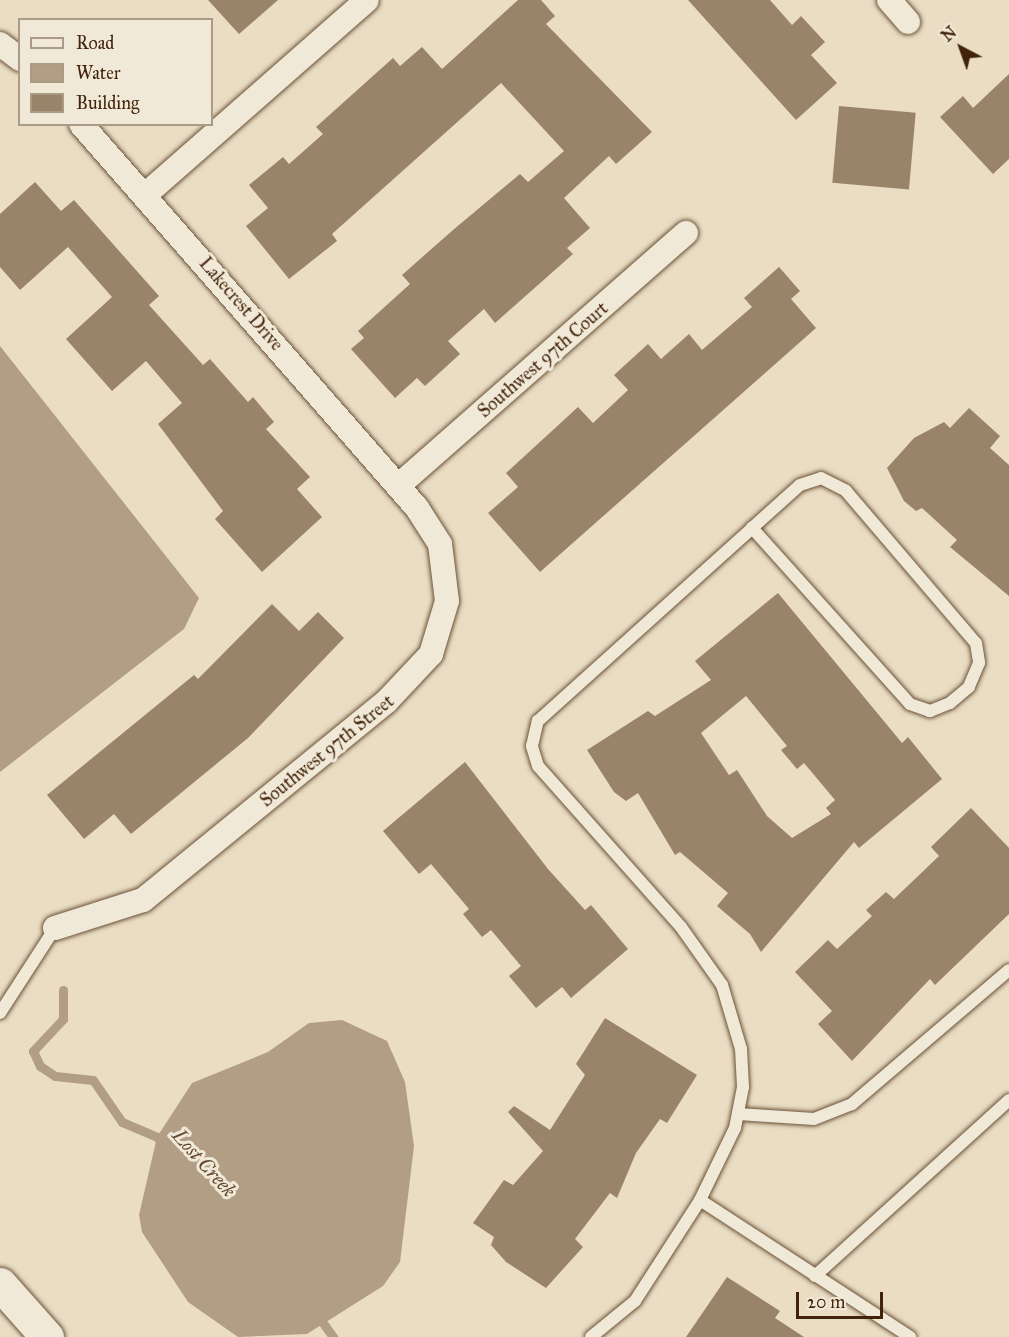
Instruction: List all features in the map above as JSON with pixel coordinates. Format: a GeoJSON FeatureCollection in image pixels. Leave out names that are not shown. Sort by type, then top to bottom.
{"type":"FeatureCollection","features":[{"type":"Feature","properties":{"kind":"main road"},"geometry":{"type":"LineString","coordinates":[[0,1284],[34,1333]]}},
{"type":"Feature","properties":{"kind":"street"},"geometry":{"type":"LineString","coordinates":[[145,195],[367,0]]}},
{"type":"Feature","properties":{"kind":"street"},"geometry":{"type":"LineString","coordinates":[[889,0],[908,22]]}},
{"type":"Feature","properties":{"kind":"street"},"geometry":{"type":"LineString","coordinates":[[0,44],[18,58]]}},
{"type":"Feature","properties":{"kind":"street","name":"Lakecrest Drive"},"geometry":{"type":"LineString","coordinates":[[83,126],[399,485]]}},
{"type":"Feature","properties":{"kind":"street","name":"Southwest 97th Court"},"geometry":{"type":"LineString","coordinates":[[399,485],[686,233]]}},
{"type":"Feature","properties":{"kind":"street","name":"Southwest 97th Street"},"geometry":{"type":"LineString","coordinates":[[55,928],[143,900],[419,671],[442,629],[446,573],[435,533],[399,485]]}},
{"type":"Feature","properties":{"kind":"lane"},"geometry":{"type":"LineString","coordinates":[[591,1337],[635,1301],[700,1200],[738,1114],[741,1049],[722,985],[681,927],[538,765],[532,746],[538,721],[800,484],[820,477],[846,491],[976,643],[979,663],[969,687],[930,711],[910,704],[752,528]]}},
{"type":"Feature","properties":{"kind":"lane"},"geometry":{"type":"LineString","coordinates":[[0,1013],[55,928]]}},
{"type":"Feature","properties":{"kind":"lane"},"geometry":{"type":"LineString","coordinates":[[738,1114],[814,1119],[852,1104],[1009,970]]}},
{"type":"Feature","properties":{"kind":"lane"},"geometry":{"type":"LineString","coordinates":[[815,1275],[1009,1100]]}},
{"type":"Feature","properties":{"kind":"lane"},"geometry":{"type":"LineString","coordinates":[[700,1200],[910,1337]]}},
{"type":"Feature","properties":{"kind":"water"},"geometry":{"type":"Polygon","coordinates":[[[0,346],[199,598],[184,629],[0,772],[0,346]]]}},
{"type":"Feature","properties":{"kind":"water"},"geometry":{"type":"Polygon","coordinates":[[[342,1020],[387,1041],[405,1082],[414,1146],[400,1262],[383,1286],[307,1334],[238,1337],[188,1302],[142,1232],[139,1215],[157,1137],[192,1083],[268,1052],[309,1023],[342,1020]]]}},
{"type":"Feature","properties":{"kind":"building"},"geometry":{"type":"Polygon","coordinates":[[[208,0],[278,0],[239,34],[208,0]]]}},
{"type":"Feature","properties":{"kind":"building"},"geometry":{"type":"Polygon","coordinates":[[[518,0],[541,0],[555,16],[546,24],[652,132],[616,164],[609,156],[564,198],[590,228],[567,248],[573,254],[495,323],[484,309],[448,341],[460,354],[425,386],[417,378],[395,398],[351,349],[364,338],[358,331],[410,284],[402,275],[453,230],[520,174],[528,182],[564,151],[501,83],[332,234],[337,241],[289,279],[246,226],[268,208],[249,185],[283,157],[289,164],[323,134],[316,127],[393,58],[400,66],[422,47],[442,69],[518,0]]]}},
{"type":"Feature","properties":{"kind":"building"},"geometry":{"type":"Polygon","coordinates":[[[688,0],[770,0],[792,25],[801,16],[825,42],[811,55],[837,83],[796,120],[688,0]]]}},
{"type":"Feature","properties":{"kind":"building"},"geometry":{"type":"Polygon","coordinates":[[[1009,74],[1009,159],[993,174],[940,117],[963,96],[973,108],[1009,74]]]}},
{"type":"Feature","properties":{"kind":"building"},"geometry":{"type":"Polygon","coordinates":[[[839,106],[916,113],[909,189],[832,183],[839,106]]]}},
{"type":"Feature","properties":{"kind":"building"},"geometry":{"type":"Polygon","coordinates":[[[35,182],[61,211],[74,200],[159,296],[149,305],[203,365],[210,359],[248,402],[253,397],[274,422],[266,429],[310,477],[297,489],[322,517],[262,572],[215,519],[223,511],[158,424],[182,403],[146,361],[112,391],[66,339],[112,297],[68,247],[20,290],[0,267],[0,214],[35,182]]]}},
{"type":"Feature","properties":{"kind":"building"},"geometry":{"type":"Polygon","coordinates":[[[779,267],[800,291],[791,299],[816,328],[540,572],[488,513],[518,487],[506,473],[578,407],[593,423],[628,390],[614,375],[648,344],[661,359],[689,334],[702,350],[752,307],[744,298],[779,267]]]}},
{"type":"Feature","properties":{"kind":"building"},"geometry":{"type":"Polygon","coordinates":[[[969,408],[1000,436],[990,448],[1009,465],[1009,596],[950,547],[957,540],[922,508],[916,511],[904,501],[887,468],[914,438],[944,422],[950,428],[969,408]]]}},
{"type":"Feature","properties":{"kind":"building"},"geometry":{"type":"Polygon","coordinates":[[[778,593],[902,743],[908,737],[942,779],[859,848],[854,842],[761,952],[750,934],[717,906],[728,893],[680,852],[675,855],[638,793],[626,801],[614,792],[587,750],[648,711],[655,716],[711,680],[695,661],[778,593]],[[746,696],[701,733],[729,775],[737,770],[767,816],[792,838],[831,814],[826,808],[835,800],[804,763],[797,769],[781,750],[787,746],[746,696]]]}},
{"type":"Feature","properties":{"kind":"building"},"geometry":{"type":"Polygon","coordinates":[[[272,604],[299,631],[318,612],[344,638],[248,738],[131,834],[114,814],[84,839],[47,795],[194,675],[198,679],[272,604]]]}},
{"type":"Feature","properties":{"kind":"building"},"geometry":{"type":"Polygon","coordinates":[[[465,762],[548,869],[585,910],[591,905],[628,949],[571,998],[562,987],[536,1008],[509,976],[521,966],[491,930],[482,937],[463,914],[469,909],[431,864],[419,874],[383,831],[465,762]]]}},
{"type":"Feature","properties":{"kind":"building"},"geometry":{"type":"Polygon","coordinates":[[[971,808],[1009,848],[1009,914],[935,985],[930,979],[852,1061],[818,1024],[832,1011],[795,972],[828,940],[837,949],[872,916],[866,910],[886,892],[894,899],[939,856],[931,847],[971,808]]]}},
{"type":"Feature","properties":{"kind":"building"},"geometry":{"type":"Polygon","coordinates":[[[605,1018],[697,1075],[667,1123],[660,1119],[636,1153],[617,1198],[610,1193],[575,1239],[583,1247],[546,1288],[506,1262],[491,1245],[494,1237],[473,1223],[504,1180],[513,1185],[543,1151],[508,1112],[514,1106],[550,1130],[585,1075],[576,1064],[605,1018]]]}},
{"type":"Feature","properties":{"kind":"building"},"geometry":{"type":"Polygon","coordinates":[[[727,1277],[780,1311],[775,1318],[804,1337],[686,1337],[727,1277]]]}},
{"type":"Feature","properties":{"kind":"waterway","name":"Lost Creek"},"geometry":{"type":"LineString","coordinates":[[63,990],[63,1019],[33,1051],[40,1066],[55,1076],[93,1080],[122,1122],[157,1137],[166,1146]]}},
{"type":"Feature","properties":{"kind":"waterway","name":"Lost Creek"},"geometry":{"type":"LineString","coordinates":[[315,1312],[333,1337]]}}]}
